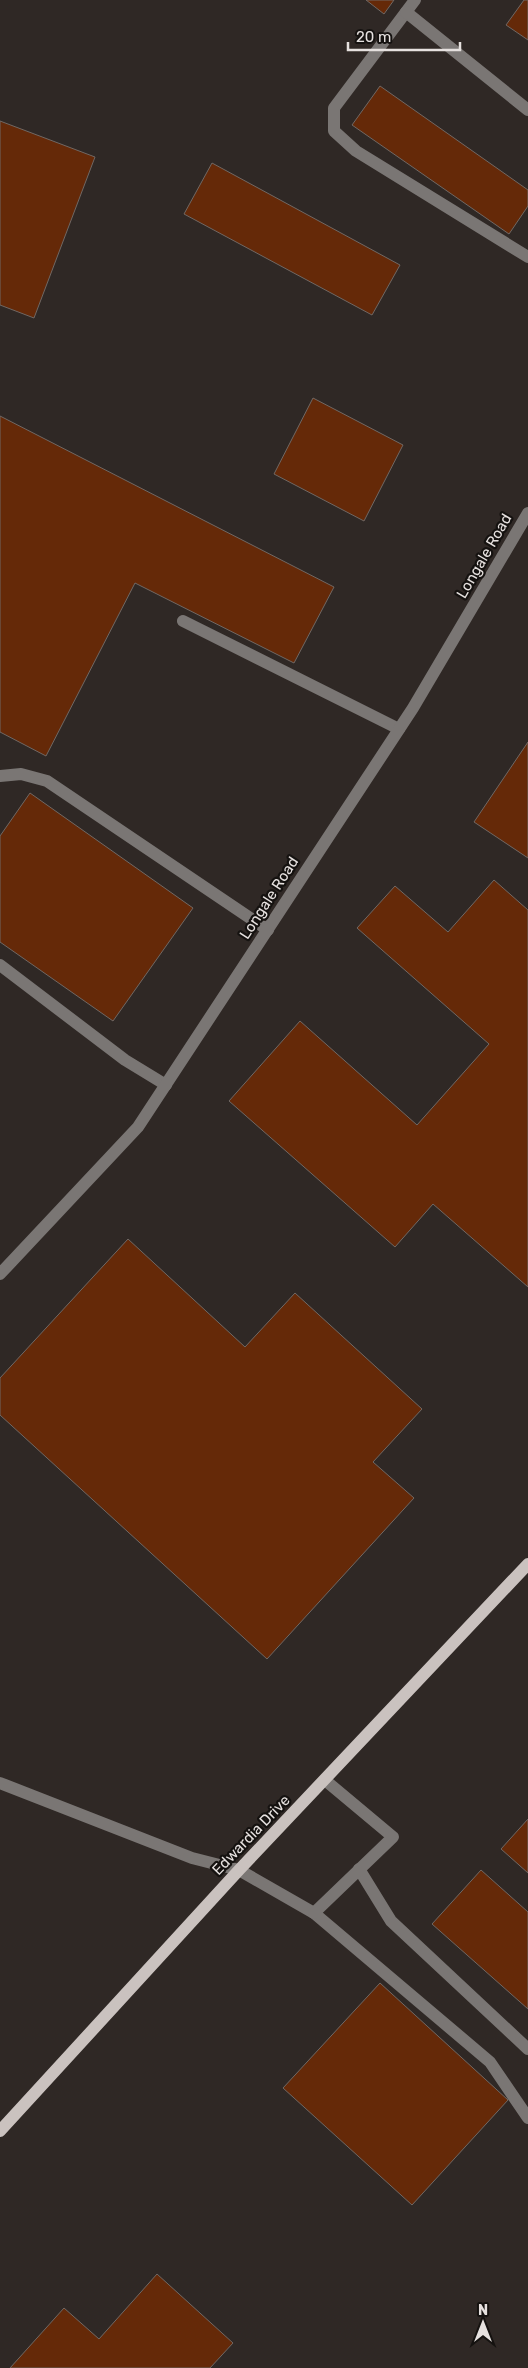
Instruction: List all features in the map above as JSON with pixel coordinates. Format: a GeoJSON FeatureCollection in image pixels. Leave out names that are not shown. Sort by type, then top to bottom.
{"type":"FeatureCollection","features":[{"type":"Feature","properties":{"kind":"main road","name":"Edwardia Drive"},"geometry":{"type":"LineString","coordinates":[[0,2131],[239,1870],[326,1781],[528,1564]]}},
{"type":"Feature","properties":{"kind":"street"},"geometry":{"type":"LineString","coordinates":[[416,0],[334,108],[334,131],[356,151],[528,257]]}},
{"type":"Feature","properties":{"kind":"street"},"geometry":{"type":"LineString","coordinates":[[406,12],[528,110]]}},
{"type":"Feature","properties":{"kind":"street","name":"Longale Road"},"geometry":{"type":"LineString","coordinates":[[0,1274],[138,1127],[399,729],[528,513]]}},
{"type":"Feature","properties":{"kind":"street"},"geometry":{"type":"LineString","coordinates":[[183,620],[399,729]]}},
{"type":"Feature","properties":{"kind":"street"},"geometry":{"type":"LineString","coordinates":[[0,776],[21,774],[47,781],[268,930]]}},
{"type":"Feature","properties":{"kind":"street"},"geometry":{"type":"LineString","coordinates":[[0,965],[125,1060],[166,1085]]}},
{"type":"Feature","properties":{"kind":"street"},"geometry":{"type":"LineString","coordinates":[[314,1913],[393,1837],[326,1781]]}},
{"type":"Feature","properties":{"kind":"street"},"geometry":{"type":"LineString","coordinates":[[0,1783],[192,1858],[239,1870],[314,1913],[490,2062],[528,2118]]}},
{"type":"Feature","properties":{"kind":"street"},"geometry":{"type":"LineString","coordinates":[[359,1868],[391,1921],[528,2049]]}},
{"type":"Feature","properties":{"kind":"building"},"geometry":{"type":"Polygon","coordinates":[[[366,0],[394,0],[384,14],[366,0]]]}},
{"type":"Feature","properties":{"kind":"building"},"geometry":{"type":"Polygon","coordinates":[[[524,0],[528,0],[528,40],[506,25],[524,0]]]}},
{"type":"Feature","properties":{"kind":"building"},"geometry":{"type":"Polygon","coordinates":[[[380,86],[528,190],[528,206],[509,234],[352,125],[380,86]]]}},
{"type":"Feature","properties":{"kind":"building"},"geometry":{"type":"Polygon","coordinates":[[[0,121],[95,157],[34,318],[0,305],[0,121]]]}},
{"type":"Feature","properties":{"kind":"building"},"geometry":{"type":"Polygon","coordinates":[[[212,163],[400,265],[372,315],[184,214],[212,163]]]}},
{"type":"Feature","properties":{"kind":"building"},"geometry":{"type":"Polygon","coordinates":[[[313,398],[403,445],[364,521],[274,474],[313,398]]]}},
{"type":"Feature","properties":{"kind":"building"},"geometry":{"type":"Polygon","coordinates":[[[0,416],[334,587],[294,663],[135,583],[46,756],[0,732],[0,416]]]}},
{"type":"Feature","properties":{"kind":"building"},"geometry":{"type":"Polygon","coordinates":[[[528,742],[528,858],[474,822],[528,742]]]}},
{"type":"Feature","properties":{"kind":"building"},"geometry":{"type":"Polygon","coordinates":[[[30,793],[193,908],[113,1021],[0,942],[0,836],[30,793]]]}},
{"type":"Feature","properties":{"kind":"building"},"geometry":{"type":"Polygon","coordinates":[[[494,880],[528,910],[528,1287],[433,1204],[395,1247],[229,1101],[300,1021],[417,1125],[489,1044],[357,928],[395,886],[448,932],[494,880]]]}},
{"type":"Feature","properties":{"kind":"building"},"geometry":{"type":"Polygon","coordinates":[[[128,1239],[245,1347],[295,1293],[422,1409],[373,1462],[414,1498],[267,1659],[0,1415],[0,1378],[128,1239]]]}},
{"type":"Feature","properties":{"kind":"building"},"geometry":{"type":"Polygon","coordinates":[[[528,1819],[528,1873],[501,1849],[528,1819]]]}},
{"type":"Feature","properties":{"kind":"building"},"geometry":{"type":"Polygon","coordinates":[[[481,1870],[528,1912],[528,2009],[432,1924],[481,1870]]]}},
{"type":"Feature","properties":{"kind":"building"},"geometry":{"type":"Polygon","coordinates":[[[380,1983],[508,2100],[412,2205],[283,2088],[380,1983]]]}},
{"type":"Feature","properties":{"kind":"building"},"geometry":{"type":"Polygon","coordinates":[[[157,2274],[233,2343],[210,2368],[10,2368],[64,2308],[99,2339],[157,2274]]]}}]}
